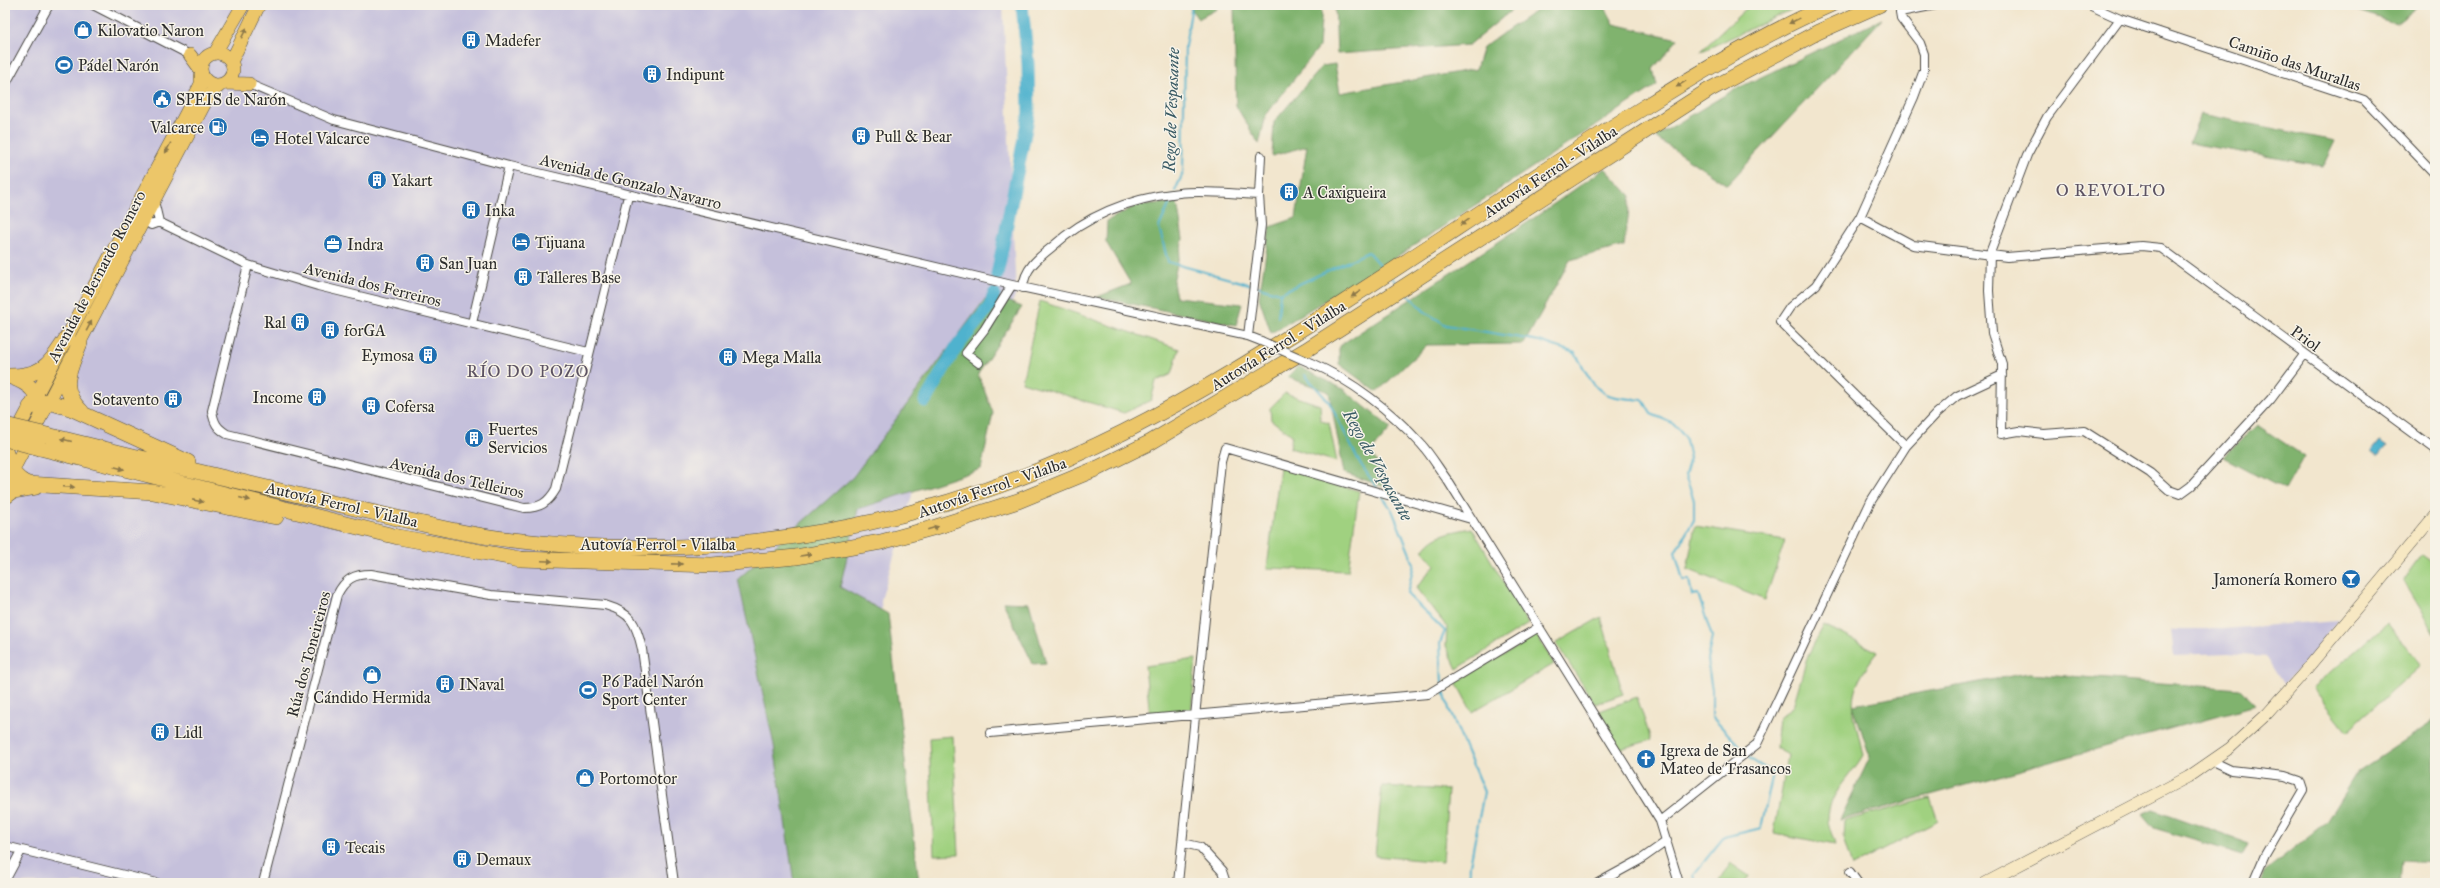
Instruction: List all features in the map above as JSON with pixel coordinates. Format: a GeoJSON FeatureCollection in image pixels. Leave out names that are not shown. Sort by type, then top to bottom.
{"type":"FeatureCollection","features":[{"type":"Feature","properties":{"kind":"highway"},"geometry":{"type":"LineString","coordinates":[[201,72],[210,55],[243,5]]}},
{"type":"Feature","properties":{"kind":"highway"},"geometry":{"type":"LineString","coordinates":[[222,84],[232,67],[259,5]]}},
{"type":"Feature","properties":{"kind":"highway","name":"Autovía Ferrol - Vilalba"},"geometry":{"type":"LineString","coordinates":[[8,463],[44,442],[281,491],[471,534],[521,541],[622,549],[687,547],[773,540],[849,528],[892,518],[975,494],[1057,463],[1124,432],[1196,393],[1294,334],[1580,146],[1680,84],[1762,38],[1830,5]]}},
{"type":"Feature","properties":{"kind":"highway","name":"Autovía Ferrol - Vilalba"},"geometry":{"type":"LineString","coordinates":[[5,425],[44,442],[398,537],[520,559],[712,565],[852,548],[943,525],[1018,501],[1098,468],[1177,428],[1306,350],[1708,90],[1818,32],[1879,5]]}},
{"type":"Feature","properties":{"kind":"highway"},"geometry":{"type":"LineString","coordinates":[[190,55],[223,54],[232,67],[249,84]]}},
{"type":"Feature","properties":{"kind":"highway"},"geometry":{"type":"LineString","coordinates":[[190,55],[210,84],[249,84]]}},
{"type":"Feature","properties":{"kind":"highway","name":"Avenida de Bernardo Romero"},"geometry":{"type":"LineString","coordinates":[[8,463],[74,340],[135,211],[201,84],[201,72]]}},
{"type":"Feature","properties":{"kind":"highway","name":"Avenida de Bernardo Romero"},"geometry":{"type":"LineString","coordinates":[[74,340],[144,222],[209,96],[222,84]]}},
{"type":"Feature","properties":{"kind":"highway"},"geometry":{"type":"LineString","coordinates":[[74,340],[66,388],[69,398],[84,414]]}},
{"type":"Feature","properties":{"kind":"highway"},"geometry":{"type":"LineString","coordinates":[[8,376],[41,371],[74,340]]}},
{"type":"Feature","properties":{"kind":"highway"},"geometry":{"type":"LineString","coordinates":[[8,376],[26,382],[35,389],[40,404],[84,414],[182,460],[281,491]]}},
{"type":"Feature","properties":{"kind":"highway"},"geometry":{"type":"LineString","coordinates":[[8,463],[19,480],[28,484],[153,492],[387,540],[459,552],[520,559]]}},
{"type":"Feature","properties":{"kind":"highway"},"geometry":{"type":"LineString","coordinates":[[5,497],[12,491],[44,486]]}},
{"type":"Feature","properties":{"kind":"main road"},"geometry":{"type":"LineString","coordinates":[[1985,883],[2188,777],[2230,748],[2267,714],[2306,671],[2435,515]]}},
{"type":"Feature","properties":{"kind":"street"},"geometry":{"type":"LineString","coordinates":[[5,85],[49,5]]}},
{"type":"Feature","properties":{"kind":"street"},"geometry":{"type":"LineString","coordinates":[[93,5],[190,55]]}},
{"type":"Feature","properties":{"kind":"street"},"geometry":{"type":"LineString","coordinates":[[1906,446],[1780,322],[1790,307],[1816,284],[1860,217],[1924,70],[1924,54],[1920,43],[1901,18],[1900,12],[1936,5]]}},
{"type":"Feature","properties":{"kind":"street","name":"Camiño das Murallas"},"geometry":{"type":"LineString","coordinates":[[2089,5],[2120,19],[2364,100],[2435,174]]}},
{"type":"Feature","properties":{"kind":"street"},"geometry":{"type":"LineString","coordinates":[[2120,19],[2047,117],[2027,155],[1990,253],[1989,291],[1992,333],[2002,364],[2001,434],[2019,431],[2044,434],[2084,431],[2150,473],[2169,490],[2180,494],[2191,486],[2271,399],[2304,355]]}},
{"type":"Feature","properties":{"kind":"street","name":"Avenida de Gonzalo Navarro"},"geometry":{"type":"LineString","coordinates":[[249,84],[334,120],[509,166],[628,196],[1012,286],[1248,336],[1332,372],[1384,409],[1422,445],[1471,519],[1660,821],[1679,883]]}},
{"type":"Feature","properties":{"kind":"street"},"geometry":{"type":"LineString","coordinates":[[1248,336],[1261,225],[1259,195],[1261,156]]}},
{"type":"Feature","properties":{"kind":"street"},"geometry":{"type":"LineString","coordinates":[[472,323],[509,166]]}},
{"type":"Feature","properties":{"kind":"street"},"geometry":{"type":"LineString","coordinates":[[1024,288],[1027,271],[1058,241],[1090,220],[1126,202],[1180,193],[1259,195]]}},
{"type":"Feature","properties":{"kind":"street","name":"Avenida dos Telleiros"},"geometry":{"type":"LineString","coordinates":[[248,265],[212,411],[213,421],[218,429],[227,434],[246,439],[509,504],[536,508],[550,501],[556,489],[588,352],[628,196]]}},
{"type":"Feature","properties":{"kind":"street"},"geometry":{"type":"LineString","coordinates":[[135,211],[144,222],[151,226],[159,222],[154,201]]}},
{"type":"Feature","properties":{"kind":"street"},"geometry":{"type":"LineString","coordinates":[[1860,217],[1913,245],[1990,253]]}},
{"type":"Feature","properties":{"kind":"street","name":"Avenida dos Ferreiros"},"geometry":{"type":"LineString","coordinates":[[159,222],[248,265],[318,286],[588,352]]}},
{"type":"Feature","properties":{"kind":"street","name":"Priol"},"geometry":{"type":"LineString","coordinates":[[1990,253],[2007,257],[2141,246],[2161,248],[2304,355],[2435,449]]}},
{"type":"Feature","properties":{"kind":"street"},"geometry":{"type":"LineString","coordinates":[[979,363],[966,352],[984,330],[1012,286]]}},
{"type":"Feature","properties":{"kind":"street"},"geometry":{"type":"LineString","coordinates":[[1660,821],[1728,769],[1757,744],[1871,501],[1906,446],[1937,413],[1956,396],[2002,375]]}},
{"type":"Feature","properties":{"kind":"street"},"geometry":{"type":"LineString","coordinates":[[1178,883],[1221,462],[1225,448],[1471,519]]}},
{"type":"Feature","properties":{"kind":"street","name":"Rúa dos Toneireiros"},"geometry":{"type":"LineString","coordinates":[[263,883],[334,604],[345,581],[360,574],[372,574],[491,595],[605,605],[619,609],[633,621],[638,629],[642,649],[674,883]]}},
{"type":"Feature","properties":{"kind":"street"},"geometry":{"type":"LineString","coordinates":[[990,733],[1428,694],[1539,627]]}},
{"type":"Feature","properties":{"kind":"street"},"geometry":{"type":"LineString","coordinates":[[2212,761],[2231,770],[2285,776],[2300,781],[2303,790],[2265,855],[2253,883]]}},
{"type":"Feature","properties":{"kind":"street"},"geometry":{"type":"LineString","coordinates":[[1598,883],[1640,860],[1667,841]]}},
{"type":"Feature","properties":{"kind":"street"},"geometry":{"type":"LineString","coordinates":[[1183,842],[1200,847],[1222,871],[1226,883]]}},
{"type":"Feature","properties":{"kind":"street"},"geometry":{"type":"LineString","coordinates":[[5,846],[157,883]]}},
{"type":"Feature","properties":{"kind":"street"},"geometry":{"type":"LineString","coordinates":[[5,881],[21,851]]}},
{"type":"Feature","properties":{"kind":"street"},"geometry":{"type":"LineString","coordinates":[[1850,872],[1858,883]]}},
{"type":"Feature","properties":{"kind":"shaded area"},"geometry":{"type":"Polygon","coordinates":[[[5,5],[1003,5],[1016,294],[944,446],[913,492],[881,600],[891,883],[5,883],[5,5]]]}},
{"type":"Feature","properties":{"kind":"shaded area"},"geometry":{"type":"Polygon","coordinates":[[[2338,620],[2309,660],[2283,684],[2266,657],[2228,654],[2174,656],[2171,629],[2223,629],[2338,620]]]}},
{"type":"Feature","properties":{"kind":"green space"},"geometry":{"type":"Polygon","coordinates":[[[1188,5],[1217,5],[1217,9],[1198,19],[1188,5]]]}},
{"type":"Feature","properties":{"kind":"green space"},"geometry":{"type":"Polygon","coordinates":[[[1234,5],[1322,5],[1319,47],[1266,115],[1259,144],[1236,106],[1234,5]]]}},
{"type":"Feature","properties":{"kind":"green space"},"geometry":{"type":"Polygon","coordinates":[[[1335,5],[1518,5],[1469,45],[1337,54],[1335,5]]]}},
{"type":"Feature","properties":{"kind":"green space"},"geometry":{"type":"Polygon","coordinates":[[[1544,5],[1604,5],[1614,24],[1678,39],[1653,69],[1657,85],[1389,262],[1271,333],[1259,298],[1270,227],[1296,218],[1307,146],[1272,156],[1274,122],[1322,66],[1335,64],[1340,93],[1476,69],[1483,47],[1544,5]]]}},
{"type":"Feature","properties":{"kind":"green space"},"geometry":{"type":"Polygon","coordinates":[[[1750,5],[1802,5],[1700,52],[1750,5]]]}},
{"type":"Feature","properties":{"kind":"green space"},"geometry":{"type":"Polygon","coordinates":[[[2341,5],[2420,5],[2396,24],[2341,5]]]}},
{"type":"Feature","properties":{"kind":"green space"},"geometry":{"type":"Polygon","coordinates":[[[1882,19],[1727,185],[1655,137],[1730,92],[1882,19]]]}},
{"type":"Feature","properties":{"kind":"green space"},"geometry":{"type":"Polygon","coordinates":[[[2201,114],[2335,141],[2323,166],[2189,143],[2201,114]]]}},
{"type":"Feature","properties":{"kind":"green space"},"geometry":{"type":"Polygon","coordinates":[[[1605,168],[1631,196],[1624,246],[1570,260],[1524,344],[1427,345],[1377,392],[1339,364],[1339,346],[1524,225],[1605,168]]]}},
{"type":"Feature","properties":{"kind":"green space"},"geometry":{"type":"Polygon","coordinates":[[[1177,202],[1183,239],[1173,282],[1176,297],[1242,304],[1236,325],[1097,297],[1131,284],[1106,242],[1107,221],[1137,205],[1177,202]]]}},
{"type":"Feature","properties":{"kind":"green space"},"geometry":{"type":"Polygon","coordinates":[[[989,294],[1022,307],[978,374],[993,413],[981,469],[858,509],[840,587],[888,614],[919,883],[794,883],[774,745],[738,579],[853,477],[989,294]]]}},
{"type":"Feature","properties":{"kind":"green space"},"geometry":{"type":"Polygon","coordinates":[[[1040,301],[1179,349],[1172,374],[1156,381],[1151,400],[1124,413],[1022,382],[1040,301]]]}},
{"type":"Feature","properties":{"kind":"green space"},"geometry":{"type":"Polygon","coordinates":[[[1298,366],[1343,389],[1391,428],[1371,451],[1391,489],[1344,473],[1329,392],[1287,377],[1298,366]]]}},
{"type":"Feature","properties":{"kind":"green space"},"geometry":{"type":"Polygon","coordinates":[[[1285,393],[1320,405],[1321,421],[1329,423],[1337,462],[1290,448],[1292,435],[1271,420],[1270,408],[1285,393]]]}},
{"type":"Feature","properties":{"kind":"green space"},"geometry":{"type":"Polygon","coordinates":[[[2257,425],[2304,456],[2285,490],[2223,457],[2257,425]]]}},
{"type":"Feature","properties":{"kind":"green space"},"geometry":{"type":"Polygon","coordinates":[[[1280,467],[1359,491],[1348,571],[1267,568],[1280,467]]]}},
{"type":"Feature","properties":{"kind":"green space"},"geometry":{"type":"Polygon","coordinates":[[[1695,526],[1785,540],[1765,600],[1687,569],[1695,526]]]}},
{"type":"Feature","properties":{"kind":"green space"},"geometry":{"type":"Polygon","coordinates":[[[1472,528],[1528,624],[1457,669],[1446,646],[1447,627],[1416,588],[1435,565],[1423,551],[1427,545],[1432,540],[1444,534],[1472,528]]]}},
{"type":"Feature","properties":{"kind":"green space"},"geometry":{"type":"Polygon","coordinates":[[[2421,555],[2435,565],[2435,633],[2403,580],[2421,555]]]}},
{"type":"Feature","properties":{"kind":"green space"},"geometry":{"type":"Polygon","coordinates":[[[1003,602],[1029,603],[1046,663],[1033,664],[1003,602]]]}},
{"type":"Feature","properties":{"kind":"green space"},"geometry":{"type":"Polygon","coordinates":[[[1601,617],[1623,694],[1595,704],[1556,643],[1601,617]]]}},
{"type":"Feature","properties":{"kind":"green space"},"geometry":{"type":"Polygon","coordinates":[[[2387,623],[2421,665],[2347,731],[2313,688],[2387,623]]]}},
{"type":"Feature","properties":{"kind":"green space"},"geometry":{"type":"Polygon","coordinates":[[[1824,625],[1878,652],[1859,680],[1855,691],[1853,701],[1854,711],[1863,755],[1836,793],[1829,809],[1828,821],[1835,845],[1774,833],[1788,755],[1776,748],[1779,718],[1793,706],[1808,655],[1824,625]]]}},
{"type":"Feature","properties":{"kind":"green space"},"geometry":{"type":"Polygon","coordinates":[[[1537,635],[1554,664],[1472,712],[1456,682],[1537,635]]]}},
{"type":"Feature","properties":{"kind":"green space"},"geometry":{"type":"Polygon","coordinates":[[[1196,659],[1191,713],[1150,717],[1145,666],[1196,659]]]}},
{"type":"Feature","properties":{"kind":"green space"},"geometry":{"type":"Polygon","coordinates":[[[2029,673],[2240,689],[2256,705],[1840,820],[1870,757],[1853,705],[2029,673]]]}},
{"type":"Feature","properties":{"kind":"green space"},"geometry":{"type":"Polygon","coordinates":[[[1637,697],[1651,740],[1620,749],[1597,712],[1637,697]]]}},
{"type":"Feature","properties":{"kind":"green space"},"geometry":{"type":"Polygon","coordinates":[[[2434,721],[2435,862],[2402,860],[2400,883],[2260,883],[2264,872],[2326,822],[2357,772],[2434,721]]]}},
{"type":"Feature","properties":{"kind":"green space"},"geometry":{"type":"Polygon","coordinates":[[[953,736],[959,854],[934,855],[929,738],[953,736]]]}},
{"type":"Feature","properties":{"kind":"green space"},"geometry":{"type":"Polygon","coordinates":[[[1382,786],[1448,790],[1443,862],[1375,856],[1382,786]]]}},
{"type":"Feature","properties":{"kind":"green space"},"geometry":{"type":"Polygon","coordinates":[[[1930,798],[1938,821],[1852,866],[1843,838],[1844,821],[1930,798]]]}},
{"type":"Feature","properties":{"kind":"green space"},"geometry":{"type":"Polygon","coordinates":[[[2153,809],[2249,843],[2243,855],[2154,828],[2142,814],[2153,809]]]}},
{"type":"Feature","properties":{"kind":"green space"},"geometry":{"type":"Polygon","coordinates":[[[1730,863],[1749,876],[1745,883],[1718,883],[1730,863]]]}},
{"type":"Feature","properties":{"kind":"water"},"geometry":{"type":"Polygon","coordinates":[[[2380,441],[2387,446],[2379,456],[2372,451],[2380,441]]]}},
{"type":"Feature","properties":{"kind":"waterway"},"geometry":{"type":"LineString","coordinates":[[997,275],[1029,113],[1028,64],[1022,5]]}},
{"type":"Feature","properties":{"kind":"waterway","name":"Rego de Vespasante"},"geometry":{"type":"LineString","coordinates":[[1175,191],[1183,173],[1185,46],[1192,5]]}},
{"type":"Feature","properties":{"kind":"waterway","name":"Rego de Vespasante"},"geometry":{"type":"LineString","coordinates":[[1173,196],[1159,227],[1168,262],[1252,285]]}},
{"type":"Feature","properties":{"kind":"waterway"},"geometry":{"type":"LineString","coordinates":[[1280,293],[1368,252],[1383,269]]}},
{"type":"Feature","properties":{"kind":"waterway"},"geometry":{"type":"LineString","coordinates":[[1392,278],[1398,284]]}},
{"type":"Feature","properties":{"kind":"waterway","name":"Rego de Vespasante"},"geometry":{"type":"LineString","coordinates":[[1256,286],[1280,293],[1278,317]]}},
{"type":"Feature","properties":{"kind":"waterway"},"geometry":{"type":"LineString","coordinates":[[1406,292],[1424,311],[1446,325],[1539,341],[1575,353],[1594,384],[1600,390],[1615,397],[1643,400],[1651,414],[1673,423],[1685,436],[1690,458],[1685,475],[1694,500],[1694,520],[1675,552],[1683,580],[1689,580],[1692,595],[1698,594],[1712,637],[1707,660],[1712,690],[1712,717],[1744,751]]}},
{"type":"Feature","properties":{"kind":"waterway"},"geometry":{"type":"LineString","coordinates":[[925,401],[956,348],[990,306],[994,294]]}},
{"type":"Feature","properties":{"kind":"waterway","name":"Rego de Vespasante"},"geometry":{"type":"LineString","coordinates":[[1305,375],[1329,402],[1360,463],[1377,488]]}},
{"type":"Feature","properties":{"kind":"waterway","name":"Rego de Vespasante"},"geometry":{"type":"LineString","coordinates":[[1383,497],[1392,510],[1414,564],[1407,594],[1445,631],[1440,643],[1442,683]]}},
{"type":"Feature","properties":{"kind":"waterway","name":"Rego de Vespasante"},"geometry":{"type":"LineString","coordinates":[[1443,687],[1449,709],[1484,792],[1470,865],[1469,883]]}},
{"type":"Feature","properties":{"kind":"waterway"},"geometry":{"type":"LineString","coordinates":[[1696,883],[1694,874],[1724,837],[1761,828],[1773,773],[1750,759],[1746,754]]}},
{"type":"Feature","properties":{"kind":"place","name":"Kilovatio Naron"},"geometry":{"type":"Point","coordinates":[83,30]}},
{"type":"Feature","properties":{"kind":"place","name":"Madefer"},"geometry":{"type":"Point","coordinates":[471,40]}},
{"type":"Feature","properties":{"kind":"place","name":"Pádel Narón"},"geometry":{"type":"Point","coordinates":[64,65]}},
{"type":"Feature","properties":{"kind":"place","name":"Indipunt"},"geometry":{"type":"Point","coordinates":[652,74]}},
{"type":"Feature","properties":{"kind":"place","name":"SPEIS de Narón"},"geometry":{"type":"Point","coordinates":[162,99]}},
{"type":"Feature","properties":{"kind":"place","name":"Valcarce"},"geometry":{"type":"Point","coordinates":[218,127]}},
{"type":"Feature","properties":{"kind":"place","name":"Pull & Bear"},"geometry":{"type":"Point","coordinates":[861,136]}},
{"type":"Feature","properties":{"kind":"place","name":"Hotel Valcarce"},"geometry":{"type":"Point","coordinates":[260,138]}},
{"type":"Feature","properties":{"kind":"place","name":"Yakart"},"geometry":{"type":"Point","coordinates":[377,180]}},
{"type":"Feature","properties":{"kind":"place","name":"A Caxigueira"},"geometry":{"type":"Point","coordinates":[1289,192]}},
{"type":"Feature","properties":{"kind":"place","name":"Inka"},"geometry":{"type":"Point","coordinates":[471,210]}},
{"type":"Feature","properties":{"kind":"place","name":"Tijuana"},"geometry":{"type":"Point","coordinates":[521,242]}},
{"type":"Feature","properties":{"kind":"place","name":"Indra"},"geometry":{"type":"Point","coordinates":[333,244]}},
{"type":"Feature","properties":{"kind":"place","name":"San Juan"},"geometry":{"type":"Point","coordinates":[425,263]}},
{"type":"Feature","properties":{"kind":"place","name":"Talleres Base"},"geometry":{"type":"Point","coordinates":[523,277]}},
{"type":"Feature","properties":{"kind":"place","name":"Ral"},"geometry":{"type":"Point","coordinates":[300,322]}},
{"type":"Feature","properties":{"kind":"place","name":"forGA"},"geometry":{"type":"Point","coordinates":[330,330]}},
{"type":"Feature","properties":{"kind":"place","name":"Eymosa"},"geometry":{"type":"Point","coordinates":[428,355]}},
{"type":"Feature","properties":{"kind":"place","name":"Mega Malla"},"geometry":{"type":"Point","coordinates":[728,357]}},
{"type":"Feature","properties":{"kind":"place","name":"Income"},"geometry":{"type":"Point","coordinates":[317,397]}},
{"type":"Feature","properties":{"kind":"place","name":"Sotavento"},"geometry":{"type":"Point","coordinates":[173,399]}},
{"type":"Feature","properties":{"kind":"place","name":"Cofersa"},"geometry":{"type":"Point","coordinates":[371,406]}},
{"type":"Feature","properties":{"kind":"place","name":"Fuertes Servicios"},"geometry":{"type":"Point","coordinates":[474,438]}},
{"type":"Feature","properties":{"kind":"place","name":"Jamonería Romero"},"geometry":{"type":"Point","coordinates":[2351,579]}},
{"type":"Feature","properties":{"kind":"place","name":"Cándido Hermida"},"geometry":{"type":"Point","coordinates":[372,675]}},
{"type":"Feature","properties":{"kind":"place","name":"INaval"},"geometry":{"type":"Point","coordinates":[445,684]}},
{"type":"Feature","properties":{"kind":"place","name":"P6 Padel Narón Sport Center"},"geometry":{"type":"Point","coordinates":[588,690]}},
{"type":"Feature","properties":{"kind":"place","name":"Lidl"},"geometry":{"type":"Point","coordinates":[160,732]}},
{"type":"Feature","properties":{"kind":"place","name":"Igrexa de San Mateo de Trasancos"},"geometry":{"type":"Point","coordinates":[1646,759]}},
{"type":"Feature","properties":{"kind":"place","name":"Portomotor"},"geometry":{"type":"Point","coordinates":[585,778]}},
{"type":"Feature","properties":{"kind":"place","name":"Tecais"},"geometry":{"type":"Point","coordinates":[331,847]}},
{"type":"Feature","properties":{"kind":"place","name":"Demaux"},"geometry":{"type":"Point","coordinates":[462,859]}},
{"type":"Feature","properties":{"kind":"district","name":"O REVOLTO"},"geometry":{"type":"Point","coordinates":[2111,190]}},
{"type":"Feature","properties":{"kind":"district","name":"RÍO DO POZO"},"geometry":{"type":"Point","coordinates":[528,371]}}]}
